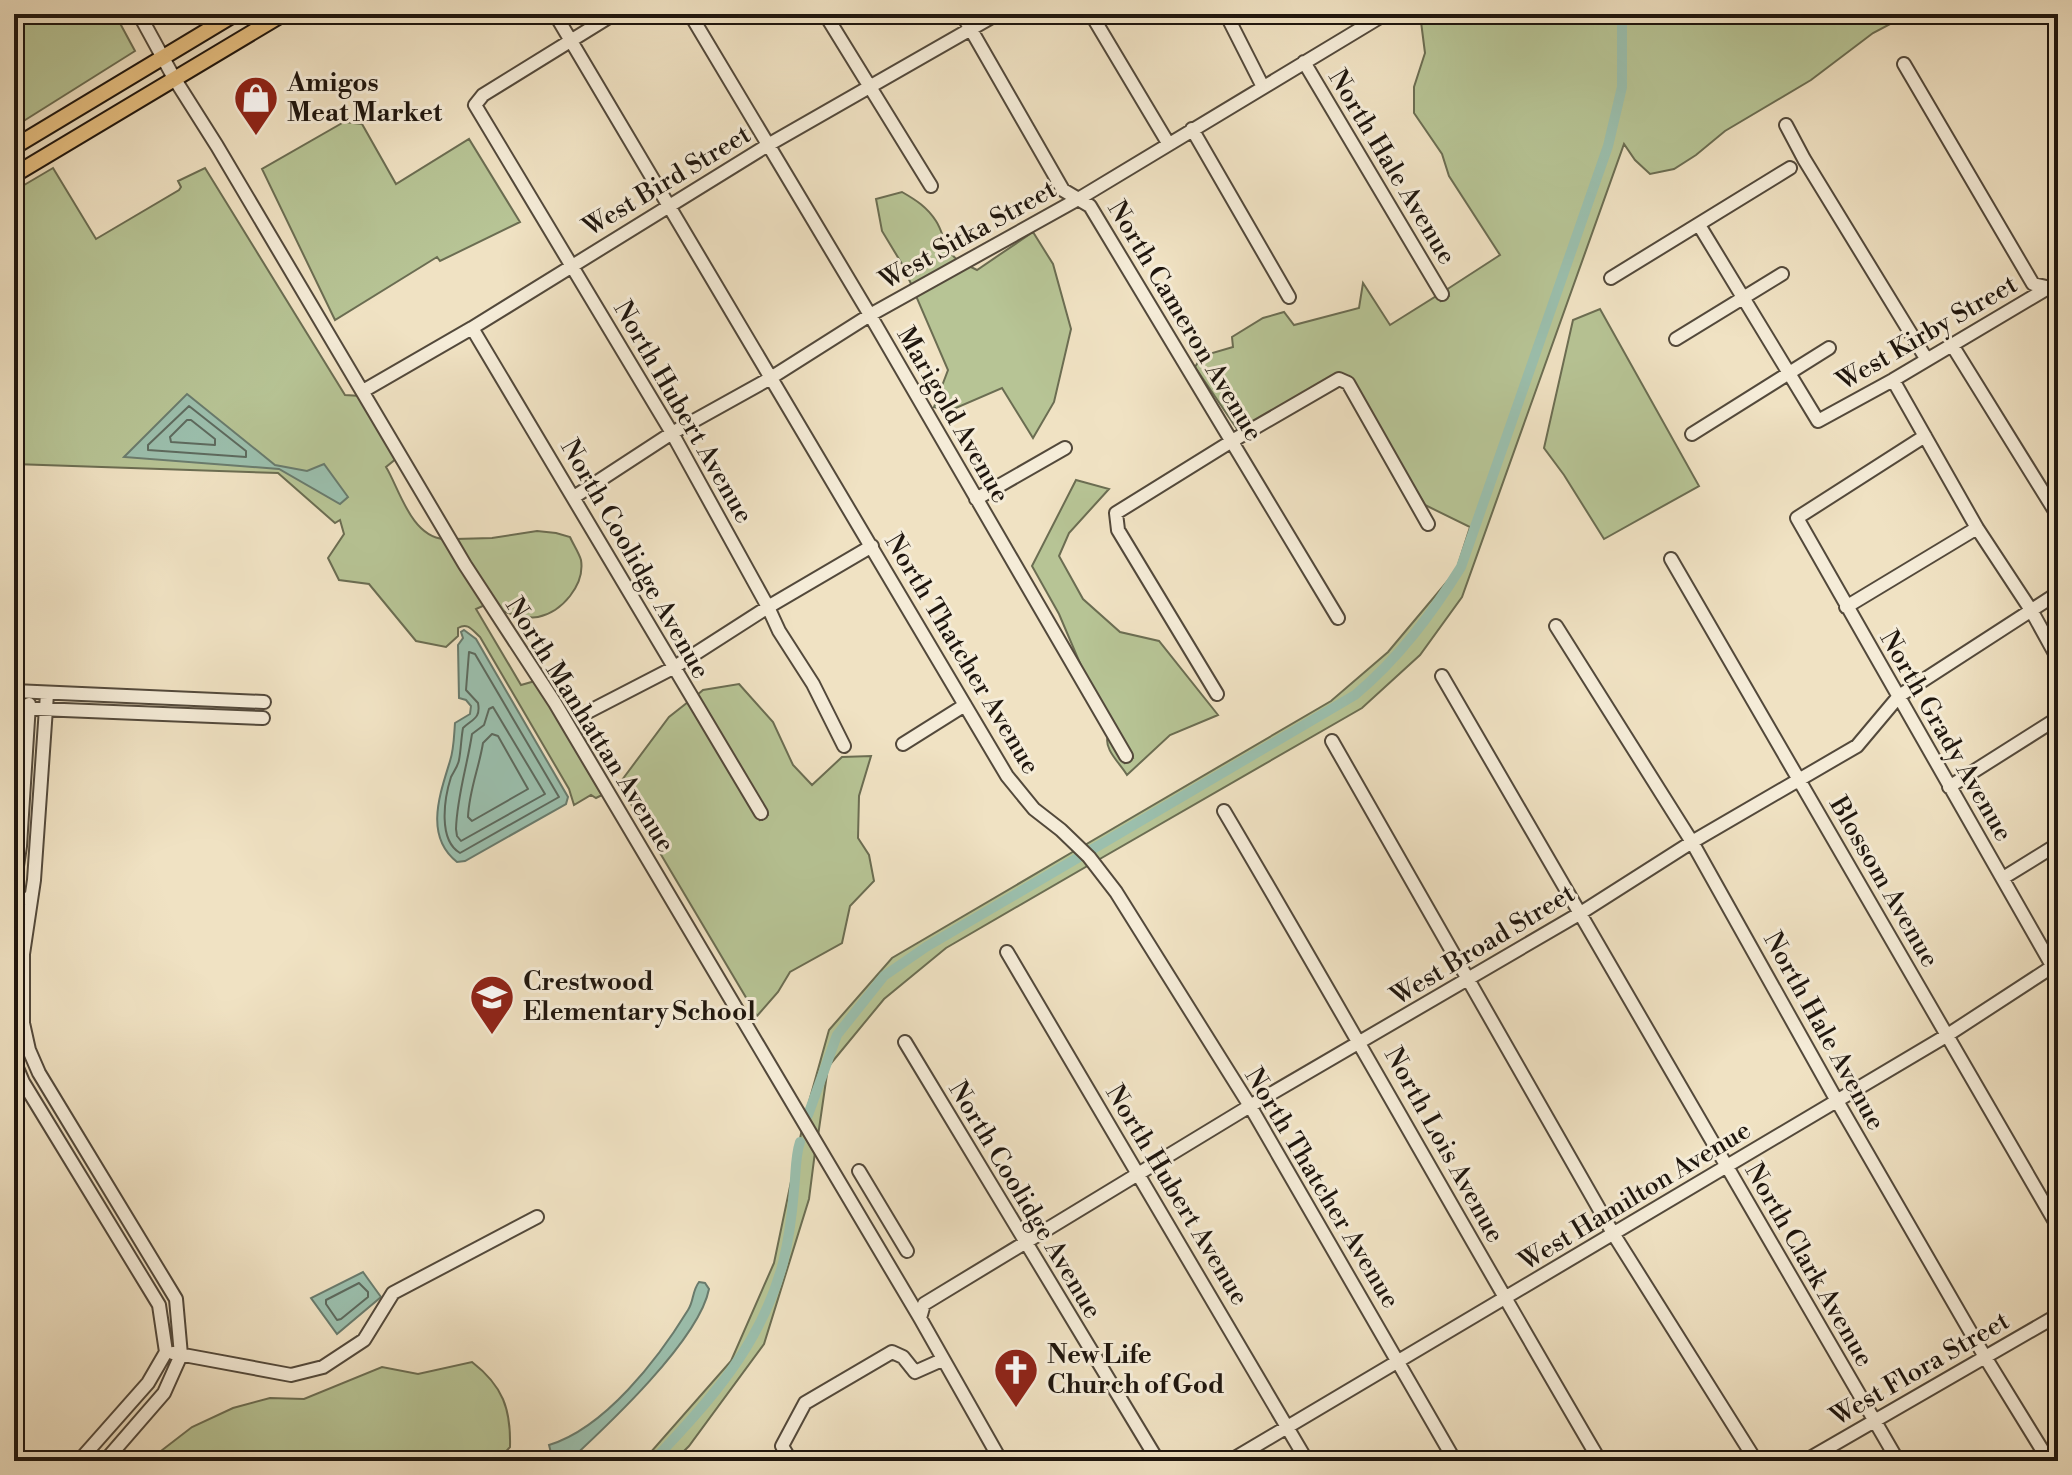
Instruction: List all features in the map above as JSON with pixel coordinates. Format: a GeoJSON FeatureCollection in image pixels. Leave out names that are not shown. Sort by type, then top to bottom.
{"type":"FeatureCollection","features":[{"type":"Feature","properties":{"kind":"main road"},"geometry":{"type":"LineString","coordinates":[[14,147],[235,14]]}},
{"type":"Feature","properties":{"kind":"main road"},"geometry":{"type":"LineString","coordinates":[[14,175],[283,14]]}},
{"type":"Feature","properties":{"kind":"street","name":"North Manhattan Avenue"},"geometry":{"type":"LineString","coordinates":[[139,14],[174,78],[465,565],[555,703],[920,1318],[1001,1461]]}},
{"type":"Feature","properties":{"kind":"street","name":"North Thatcher Avenue"},"geometry":{"type":"LineString","coordinates":[[555,14],[1007,776],[1034,809],[1077,844],[1116,892],[1250,1106],[1455,1461]]}},
{"type":"Feature","properties":{"kind":"street"},"geometry":{"type":"LineString","coordinates":[[571,40],[614,14]]}},
{"type":"Feature","properties":{"kind":"street","name":"Marigold Avenue"},"geometry":{"type":"LineString","coordinates":[[690,14],[870,315],[1126,756]]}},
{"type":"Feature","properties":{"kind":"street"},"geometry":{"type":"LineString","coordinates":[[825,14],[931,186]]}},
{"type":"Feature","properties":{"kind":"street","name":"North Cameron Avenue"},"geometry":{"type":"LineString","coordinates":[[962,14],[1063,190],[1090,206],[1338,618]]}},
{"type":"Feature","properties":{"kind":"street","name":"West Bird Street"},"geometry":{"type":"LineString","coordinates":[[363,391],[472,328],[768,145],[997,14]]}},
{"type":"Feature","properties":{"kind":"street"},"geometry":{"type":"LineString","coordinates":[[1091,14],[1168,143]]}},
{"type":"Feature","properties":{"kind":"street"},"geometry":{"type":"LineString","coordinates":[[1226,14],[1263,87]]}},
{"type":"Feature","properties":{"kind":"street","name":"West Sitka Street"},"geometry":{"type":"LineString","coordinates":[[574,497],[672,433],[769,379],[870,315],[1080,198],[1385,14]]}},
{"type":"Feature","properties":{"kind":"street","name":"North Hubert Avenue"},"geometry":{"type":"LineString","coordinates":[[571,40],[483,95],[475,105],[672,433],[779,631],[813,684],[844,746]]}},
{"type":"Feature","properties":{"kind":"street","name":"North Hale Avenue"},"geometry":{"type":"LineString","coordinates":[[1304,62],[1442,294]]}},
{"type":"Feature","properties":{"kind":"street"},"geometry":{"type":"LineString","coordinates":[[1904,64],[2033,284],[2055,286]]}},
{"type":"Feature","properties":{"kind":"street"},"geometry":{"type":"LineString","coordinates":[[1786,125],[1927,360]]}},
{"type":"Feature","properties":{"kind":"street"},"geometry":{"type":"LineString","coordinates":[[1192,129],[1289,297]]}},
{"type":"Feature","properties":{"kind":"street"},"geometry":{"type":"LineString","coordinates":[[1611,278],[1790,168]]}},
{"type":"Feature","properties":{"kind":"street"},"geometry":{"type":"LineString","coordinates":[[1699,225],[1788,373]]}},
{"type":"Feature","properties":{"kind":"street"},"geometry":{"type":"LineString","coordinates":[[1676,339],[1782,274]]}},
{"type":"Feature","properties":{"kind":"street","name":"West Kirby Street"},"geometry":{"type":"LineString","coordinates":[[1788,373],[1818,421],[2055,286]]}},
{"type":"Feature","properties":{"kind":"street","name":"North Coolidge Avenue"},"geometry":{"type":"LineString","coordinates":[[472,328],[761,813]]}},
{"type":"Feature","properties":{"kind":"street"},"geometry":{"type":"LineString","coordinates":[[1952,345],[2058,516]]}},
{"type":"Feature","properties":{"kind":"street"},"geometry":{"type":"LineString","coordinates":[[1692,434],[1829,348]]}},
{"type":"Feature","properties":{"kind":"street"},"geometry":{"type":"LineString","coordinates":[[1217,694],[1118,530],[1116,513],[1339,379],[1348,383],[1428,524]]}},
{"type":"Feature","properties":{"kind":"street"},"geometry":{"type":"LineString","coordinates":[[1893,380],[1977,528],[2031,610],[2058,659]]}},
{"type":"Feature","properties":{"kind":"street","name":"North Grady Avenue"},"geometry":{"type":"LineString","coordinates":[[1925,436],[1797,518],[2056,969]]}},
{"type":"Feature","properties":{"kind":"street"},"geometry":{"type":"LineString","coordinates":[[976,499],[1065,448]]}},
{"type":"Feature","properties":{"kind":"street"},"geometry":{"type":"LineString","coordinates":[[1846,607],[1977,528]]}},
{"type":"Feature","properties":{"kind":"street"},"geometry":{"type":"LineString","coordinates":[[584,714],[673,668],[872,546]]}},
{"type":"Feature","properties":{"kind":"street","name":"Blossom Avenue"},"geometry":{"type":"LineString","coordinates":[[1671,559],[2058,1227]]}},
{"type":"Feature","properties":{"kind":"street","name":"West Broad Street"},"geometry":{"type":"LineString","coordinates":[[920,1318],[924,1304],[1250,1106],[1579,914],[1692,842],[1857,746],[1899,696],[2058,593]]}},
{"type":"Feature","properties":{"kind":"street","name":"North Hale Avenue"},"geometry":{"type":"LineString","coordinates":[[1556,626],[1692,842],[1837,1101],[2049,1461]]}},
{"type":"Feature","properties":{"kind":"street","name":"North Clark Avenue"},"geometry":{"type":"LineString","coordinates":[[1442,676],[1898,1461]]}},
{"type":"Feature","properties":{"kind":"street"},"geometry":{"type":"LineString","coordinates":[[14,691],[264,702]]}},
{"type":"Feature","properties":{"kind":"street"},"geometry":{"type":"LineString","coordinates":[[14,886],[20,846],[29,692]]}},
{"type":"Feature","properties":{"kind":"street"},"geometry":{"type":"LineString","coordinates":[[47,694],[31,899],[23,954],[23,1023],[29,1050],[39,1073],[176,1299],[181,1355],[164,1393],[105,1461]]}},
{"type":"Feature","properties":{"kind":"street"},"geometry":{"type":"LineString","coordinates":[[903,744],[965,705]]}},
{"type":"Feature","properties":{"kind":"street"},"geometry":{"type":"LineString","coordinates":[[14,708],[263,718]]}},
{"type":"Feature","properties":{"kind":"street"},"geometry":{"type":"LineString","coordinates":[[1949,787],[2058,718]]}},
{"type":"Feature","properties":{"kind":"street"},"geometry":{"type":"LineString","coordinates":[[1332,741],[1614,1235],[1756,1461]]}},
{"type":"Feature","properties":{"kind":"street","name":"North Lois Avenue"},"geometry":{"type":"LineString","coordinates":[[1224,811],[1361,1042],[1600,1461]]}},
{"type":"Feature","properties":{"kind":"street"},"geometry":{"type":"LineString","coordinates":[[2003,878],[2058,844]]}},
{"type":"Feature","properties":{"kind":"street"},"geometry":{"type":"LineString","coordinates":[[14,898],[31,899]]}},
{"type":"Feature","properties":{"kind":"street","name":"North Hubert Avenue"},"geometry":{"type":"LineString","coordinates":[[1007,952],[1307,1461]]}},
{"type":"Feature","properties":{"kind":"street","name":"West Hamilton Avenue"},"geometry":{"type":"LineString","coordinates":[[1230,1461],[2056,969]]}},
{"type":"Feature","properties":{"kind":"street","name":"North Coolidge Avenue"},"geometry":{"type":"LineString","coordinates":[[905,1042],[1158,1461]]}},
{"type":"Feature","properties":{"kind":"street"},"geometry":{"type":"LineString","coordinates":[[14,1061],[23,1082],[159,1305],[166,1352],[148,1383],[79,1461]]}},
{"type":"Feature","properties":{"kind":"street"},"geometry":{"type":"LineString","coordinates":[[23,1082],[39,1073]]}},
{"type":"Feature","properties":{"kind":"street"},"geometry":{"type":"LineString","coordinates":[[859,1171],[907,1251]]}},
{"type":"Feature","properties":{"kind":"street"},"geometry":{"type":"LineString","coordinates":[[863,1223],[883,1211]]}},
{"type":"Feature","properties":{"kind":"street"},"geometry":{"type":"LineString","coordinates":[[166,1352],[291,1375],[323,1367],[364,1340],[393,1293],[537,1217]]}},
{"type":"Feature","properties":{"kind":"street","name":"West Flora Street"},"geometry":{"type":"LineString","coordinates":[[1805,1461],[2058,1315]]}},
{"type":"Feature","properties":{"kind":"street"},"geometry":{"type":"LineString","coordinates":[[791,1461],[782,1446],[805,1403],[892,1352],[903,1357],[915,1372],[942,1360]]}},
{"type":"Feature","properties":{"kind":"shaded area"},"geometry":{"type":"Polygon","coordinates":[[[14,14],[115,14],[135,51],[14,127],[14,14]]]}},
{"type":"Feature","properties":{"kind":"shaded area"},"geometry":{"type":"Polygon","coordinates":[[[1420,14],[1909,14],[1873,33],[1811,80],[1725,131],[1674,169],[1650,174],[1624,144],[1462,597],[1420,655],[1362,708],[1098,860],[1085,845],[1331,701],[1388,652],[1456,571],[1470,527],[1425,505],[1349,376],[1237,429],[1195,367],[1202,356],[1233,347],[1232,337],[1263,318],[1284,312],[1294,325],[1359,308],[1363,283],[1390,325],[1438,295],[1441,301],[1449,296],[1446,290],[1500,255],[1449,176],[1442,154],[1414,113],[1414,87],[1425,53],[1420,14]]]}},
{"type":"Feature","properties":{"kind":"shaded area"},"geometry":{"type":"Polygon","coordinates":[[[344,122],[362,124],[396,184],[469,139],[520,222],[440,261],[437,257],[335,320],[262,169],[344,122]]]}},
{"type":"Feature","properties":{"kind":"shaded area"},"geometry":{"type":"Polygon","coordinates":[[[53,168],[96,239],[179,190],[178,181],[205,168],[345,395],[361,396],[397,458],[386,467],[408,510],[423,530],[444,539],[485,605],[476,609],[521,685],[535,681],[602,795],[596,798],[591,795],[574,805],[569,789],[480,637],[472,629],[467,626],[458,628],[458,636],[446,647],[416,641],[369,584],[339,580],[328,558],[344,534],[340,520],[335,523],[278,473],[14,464],[14,191],[53,168]]]}},
{"type":"Feature","properties":{"kind":"shaded area"},"geometry":{"type":"Polygon","coordinates":[[[902,192],[933,216],[950,252],[958,260],[912,286],[882,231],[876,199],[902,192]]]}},
{"type":"Feature","properties":{"kind":"shaded area"},"geometry":{"type":"Polygon","coordinates":[[[1033,232],[1053,264],[1071,329],[1054,402],[1033,438],[1002,388],[949,411],[934,407],[948,370],[916,296],[969,266],[977,270],[1033,232]]]}},
{"type":"Feature","properties":{"kind":"shaded area"},"geometry":{"type":"Polygon","coordinates":[[[1600,309],[1699,486],[1604,539],[1544,448],[1573,320],[1600,309]]]}},
{"type":"Feature","properties":{"kind":"shaded area"},"geometry":{"type":"Polygon","coordinates":[[[1076,480],[1109,489],[1069,533],[1059,556],[1083,599],[1120,632],[1159,641],[1218,715],[1170,735],[1127,775],[1110,751],[1108,735],[1125,763],[1133,758],[1082,668],[1059,614],[1032,566],[1076,480]]]}},
{"type":"Feature","properties":{"kind":"shaded area"},"geometry":{"type":"Polygon","coordinates":[[[537,531],[570,537],[581,560],[575,588],[555,610],[538,617],[524,617],[500,610],[456,539],[492,538],[537,531]]]}},
{"type":"Feature","properties":{"kind":"shaded area"},"geometry":{"type":"Polygon","coordinates":[[[739,684],[773,722],[793,765],[812,785],[842,757],[871,756],[859,796],[858,838],[869,855],[874,881],[850,906],[842,943],[790,972],[778,992],[757,1016],[619,784],[669,717],[688,702],[760,820],[768,815],[696,696],[703,690],[739,684]]]}},
{"type":"Feature","properties":{"kind":"shaded area"},"geometry":{"type":"Polygon","coordinates":[[[1076,850],[1089,865],[946,948],[884,999],[828,1067],[818,1136],[805,1116],[829,1030],[892,958],[1076,850]]]}},
{"type":"Feature","properties":{"kind":"shaded area"},"geometry":{"type":"Polygon","coordinates":[[[802,1129],[815,1152],[809,1199],[764,1344],[689,1446],[674,1461],[643,1461],[731,1361],[774,1263],[802,1129]]]}},
{"type":"Feature","properties":{"kind":"shaded area"},"geometry":{"type":"Polygon","coordinates":[[[472,1362],[498,1389],[509,1421],[510,1447],[503,1455],[486,1461],[148,1461],[192,1427],[233,1408],[270,1398],[304,1399],[382,1367],[418,1374],[472,1362]]]}},
{"type":"Feature","properties":{"kind":"water"},"geometry":{"type":"Polygon","coordinates":[[[187,394],[275,465],[307,471],[324,464],[348,497],[340,504],[279,469],[124,457],[187,394]]]}},
{"type":"Feature","properties":{"kind":"water"},"geometry":{"type":"Polygon","coordinates":[[[464,630],[476,639],[568,797],[566,804],[465,861],[457,862],[441,840],[437,814],[452,752],[455,723],[470,714],[471,706],[459,698],[458,645],[464,630]]]}},
{"type":"Feature","properties":{"kind":"water"},"geometry":{"type":"Polygon","coordinates":[[[363,1272],[381,1297],[337,1334],[311,1298],[363,1272]]]}},
{"type":"Feature","properties":{"kind":"water"},"geometry":{"type":"Polygon","coordinates":[[[699,1282],[705,1283],[709,1289],[702,1310],[671,1356],[628,1404],[569,1461],[553,1461],[549,1445],[590,1424],[646,1370],[688,1310],[699,1282]]]}},
{"type":"Feature","properties":{"kind":"waterway"},"geometry":{"type":"LineString","coordinates":[[808,1115],[837,1035],[884,976],[926,947],[1355,695],[1386,666],[1426,619],[1461,567],[1608,146],[1622,87],[1622,14]]}},
{"type":"Feature","properties":{"kind":"waterway"},"geometry":{"type":"LineString","coordinates":[[653,1461],[713,1394],[747,1346],[761,1320],[785,1254],[800,1142]]}},
{"type":"Feature","properties":{"kind":"place","name":"Amigos Meat Market"},"geometry":{"type":"Point","coordinates":[256,137]}},
{"type":"Feature","properties":{"kind":"place","name":"Crestwood Elementary School"},"geometry":{"type":"Point","coordinates":[492,1036]}},
{"type":"Feature","properties":{"kind":"place","name":"New Life Church of God"},"geometry":{"type":"Point","coordinates":[1016,1409]}}]}
